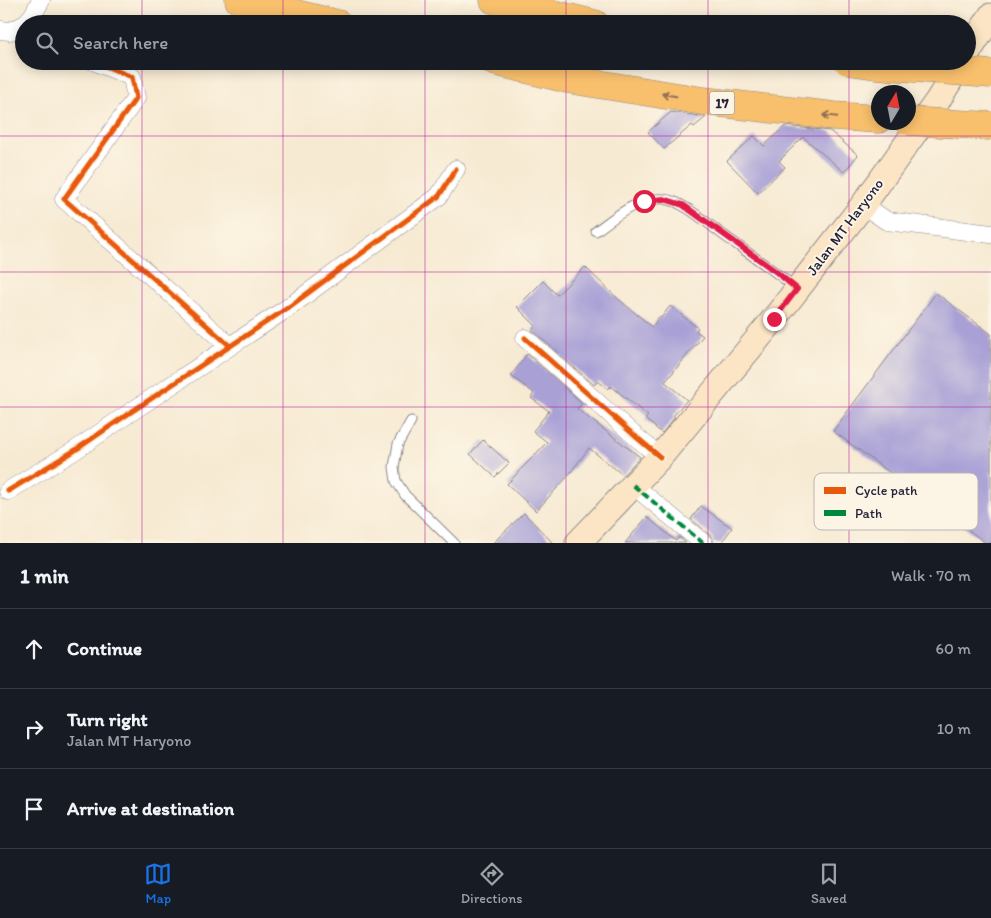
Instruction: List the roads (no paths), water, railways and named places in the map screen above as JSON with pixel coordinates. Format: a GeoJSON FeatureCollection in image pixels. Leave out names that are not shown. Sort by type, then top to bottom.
{"type":"FeatureCollection","features":[{"type":"Feature","properties":{"kind":"highway"},"geometry":{"type":"LineString","coordinates":[[239,0],[301,15]]}},
{"type":"Feature","properties":{"kind":"highway"},"geometry":{"type":"LineString","coordinates":[[494,0],[557,15]]}},
{"type":"Feature","properties":{"kind":"highway","name":"17"},"geometry":{"type":"LineString","coordinates":[[530,70],[567,79],[703,100],[834,116],[871,119]]}},
{"type":"Feature","properties":{"kind":"highway"},"geometry":{"type":"LineString","coordinates":[[940,70],[991,74]]}},
{"type":"Feature","properties":{"kind":"highway"},"geometry":{"type":"LineString","coordinates":[[916,121],[991,126]]}},
{"type":"Feature","properties":{"kind":"main road","name":"Jalan MT Haryono"},"geometry":{"type":"LineString","coordinates":[[976,38],[991,16]]}},
{"type":"Feature","properties":{"kind":"main road","name":"Jalan MT Haryono"},"geometry":{"type":"LineString","coordinates":[[578,543],[660,457],[797,289],[863,205],[938,100],[956,70]]}},
{"type":"Feature","properties":{"kind":"street"},"geometry":{"type":"LineString","coordinates":[[33,15],[41,0]]}},
{"type":"Feature","properties":{"kind":"street"},"geometry":{"type":"LineString","coordinates":[[0,30],[10,32],[15,30]]}},
{"type":"Feature","properties":{"kind":"street"},"geometry":{"type":"LineString","coordinates":[[115,70],[132,77],[136,98],[64,199],[230,346]]}},
{"type":"Feature","properties":{"kind":"street"},"geometry":{"type":"LineString","coordinates":[[2,489],[74,451],[289,307],[439,196],[456,169]]}},
{"type":"Feature","properties":{"kind":"street"},"geometry":{"type":"LineString","coordinates":[[863,205],[887,221],[991,234]]}},
{"type":"Feature","properties":{"kind":"street"},"geometry":{"type":"LineString","coordinates":[[525,338],[660,457]]}},
{"type":"Feature","properties":{"kind":"street"},"geometry":{"type":"LineString","coordinates":[[633,485],[703,543]]}},
{"type":"Feature","properties":{"kind":"lane"},"geometry":{"type":"LineString","coordinates":[[596,231],[622,212],[644,201],[664,199],[683,205],[797,289]]}},
{"type":"Feature","properties":{"kind":"lane"},"geometry":{"type":"LineString","coordinates":[[411,421],[398,444],[394,467],[396,481],[405,495],[454,543]]}}]}
